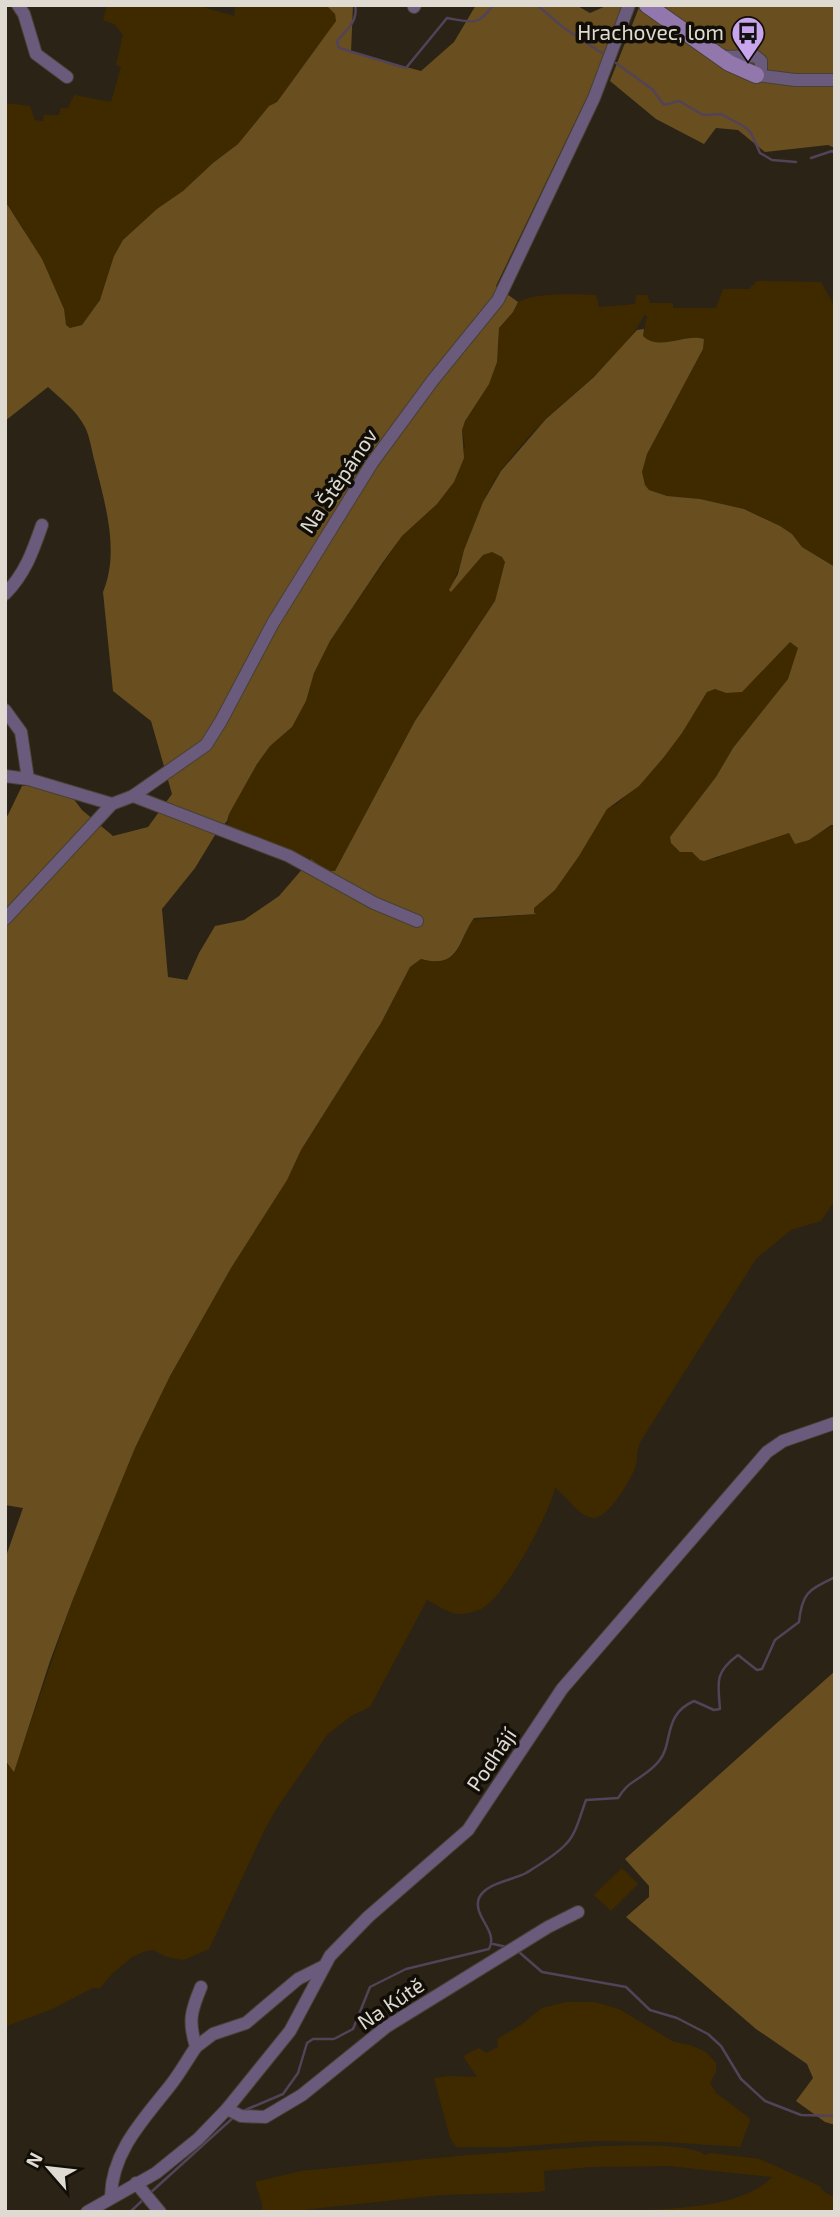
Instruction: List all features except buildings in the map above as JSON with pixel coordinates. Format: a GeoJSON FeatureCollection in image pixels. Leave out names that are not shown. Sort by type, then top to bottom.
{"type":"FeatureCollection","features":[{"type":"Feature","properties":{"kind":"street"},"geometry":{"type":"LineString","coordinates":[[18,5],[24,14],[36,54],[67,77]]}},
{"type":"Feature","properties":{"kind":"street","name":"Na Štěpánov"},"geometry":{"type":"LineString","coordinates":[[5,919],[113,804],[133,796],[206,744],[279,612],[372,463],[433,380],[498,299],[594,98],[629,5]]}},
{"type":"Feature","properties":{"kind":"street"},"geometry":{"type":"LineString","coordinates":[[647,5],[721,57],[756,75],[794,80],[835,80]]}},
{"type":"Feature","properties":{"kind":"street"},"geometry":{"type":"LineString","coordinates":[[5,594],[29,563],[42,525]]}},
{"type":"Feature","properties":{"kind":"street"},"geometry":{"type":"LineString","coordinates":[[5,710],[21,732],[27,779]]}},
{"type":"Feature","properties":{"kind":"street"},"geometry":{"type":"LineString","coordinates":[[5,776],[27,779],[113,804]]}},
{"type":"Feature","properties":{"kind":"street"},"geometry":{"type":"LineString","coordinates":[[133,796],[289,856],[374,903],[417,920]]}},
{"type":"Feature","properties":{"kind":"street","name":"Podhájí"},"geometry":{"type":"LineString","coordinates":[[87,2212],[111,2196],[156,2173],[233,2113],[290,2031],[330,1956],[368,1917],[468,1830],[562,1689],[766,1452],[783,1441],[835,1423]]}},
{"type":"Feature","properties":{"kind":"street","name":"Na Kútě"},"geometry":{"type":"LineString","coordinates":[[233,2113],[265,2117],[302,2095],[386,2027],[548,1927],[578,1912]]}},
{"type":"Feature","properties":{"kind":"street"},"geometry":{"type":"LineString","coordinates":[[111,2196],[114,2169],[133,2133],[171,2085],[196,2047],[213,2034],[246,2023],[298,1979],[324,1966]]}},
{"type":"Feature","properties":{"kind":"street"},"geometry":{"type":"LineString","coordinates":[[196,2047],[190,2023],[201,1987]]}},
{"type":"Feature","properties":{"kind":"street"},"geometry":{"type":"LineString","coordinates":[[136,2183],[160,2212]]}},
{"type":"Feature","properties":{"kind":"shaded area"},"geometry":{"type":"Polygon","coordinates":[[[107,5],[196,5],[234,16],[235,5],[326,5],[335,14],[336,21],[277,102],[269,106],[238,144],[183,191],[111,266],[105,289],[94,310],[82,325],[70,328],[66,325],[64,315],[23,228],[5,201],[5,103],[30,106],[35,120],[43,121],[44,115],[59,115],[61,108],[68,108],[74,95],[111,102],[121,67],[116,65],[123,35],[114,24],[103,20],[107,5]]]}},
{"type":"Feature","properties":{"kind":"shaded area"},"geometry":{"type":"Polygon","coordinates":[[[326,5],[353,5],[351,52],[421,71],[454,42],[476,5],[576,5],[590,13],[608,5],[623,5],[589,93],[496,286],[518,302],[499,328],[497,362],[489,384],[465,421],[462,430],[464,458],[454,482],[437,504],[402,536],[383,562],[330,641],[314,673],[306,701],[292,727],[270,746],[257,764],[227,821],[195,868],[162,909],[168,977],[187,980],[215,926],[244,920],[279,896],[311,859],[327,871],[335,871],[415,721],[495,601],[505,562],[502,557],[492,552],[483,555],[451,592],[449,590],[458,574],[464,550],[483,502],[501,471],[546,419],[594,377],[637,330],[644,329],[643,336],[657,342],[704,339],[703,349],[647,454],[642,472],[649,490],[667,496],[700,499],[744,509],[780,526],[792,534],[802,547],[835,567],[835,825],[809,840],[795,844],[789,833],[704,861],[692,852],[680,852],[671,843],[670,837],[716,777],[733,748],[788,679],[798,648],[790,642],[742,692],[726,693],[715,689],[707,692],[664,757],[639,786],[607,809],[555,890],[534,908],[534,913],[537,914],[474,918],[451,957],[434,961],[421,959],[410,967],[381,1023],[301,1150],[287,1180],[231,1268],[170,1376],[135,1448],[73,1599],[14,1772],[5,1760],[5,1559],[23,1508],[5,1505],[5,821],[22,786],[63,785],[82,810],[113,836],[148,827],[172,794],[151,721],[113,691],[103,592],[108,576],[111,544],[103,495],[85,427],[73,410],[48,387],[5,421],[5,201],[42,259],[64,309],[66,325],[70,328],[82,325],[100,300],[114,256],[123,240],[238,144],[269,106],[277,102],[336,21],[335,14],[326,5]]]}},
{"type":"Feature","properties":{"kind":"shaded area"},"geometry":{"type":"Polygon","coordinates":[[[640,5],[835,5],[835,148],[828,145],[765,152],[738,130],[716,128],[704,144],[656,119],[610,81],[640,5]]]}},
{"type":"Feature","properties":{"kind":"shaded area"},"geometry":{"type":"Polygon","coordinates":[[[757,281],[821,282],[835,307],[835,567],[802,547],[792,534],[780,526],[745,509],[700,499],[667,496],[649,490],[644,484],[642,473],[647,454],[703,349],[704,339],[689,338],[665,343],[650,341],[643,336],[647,316],[644,315],[637,329],[615,356],[536,429],[502,469],[491,487],[452,581],[483,555],[492,552],[502,557],[505,562],[495,601],[415,721],[335,871],[327,871],[311,859],[228,826],[229,814],[257,764],[270,746],[292,727],[306,701],[314,673],[330,641],[402,536],[437,504],[454,482],[465,447],[462,430],[465,421],[498,349],[499,328],[518,302],[545,295],[596,295],[599,307],[635,304],[636,295],[647,295],[650,303],[673,303],[673,308],[716,308],[723,289],[749,289],[757,281]]]}},
{"type":"Feature","properties":{"kind":"shaded area"},"geometry":{"type":"Polygon","coordinates":[[[790,642],[799,648],[788,679],[733,748],[675,848],[680,852],[692,851],[700,860],[718,858],[789,833],[795,843],[835,825],[835,1200],[821,1221],[791,1230],[756,1259],[642,1439],[630,1479],[619,1497],[605,1512],[599,1517],[587,1516],[555,1488],[525,1553],[493,1600],[481,1609],[460,1614],[427,1600],[370,1707],[351,1716],[327,1735],[275,1811],[209,1949],[184,1960],[167,1957],[153,1950],[146,1951],[132,1957],[100,1988],[93,1988],[5,2029],[5,1760],[14,1771],[73,1599],[135,1448],[170,1376],[231,1268],[381,1023],[410,967],[421,959],[443,961],[450,958],[456,953],[472,920],[535,914],[533,908],[555,890],[607,808],[617,804],[664,757],[707,692],[714,689],[726,693],[741,692],[790,642]]]}},
{"type":"Feature","properties":{"kind":"shaded area"},"geometry":{"type":"Polygon","coordinates":[[[835,1671],[835,2125],[825,2122],[796,2101],[813,2078],[807,2064],[756,2029],[626,1917],[649,1897],[649,1886],[625,1859],[835,1671]]]}},
{"type":"Feature","properties":{"kind":"shaded area"},"geometry":{"type":"Polygon","coordinates":[[[622,1868],[638,1884],[611,1911],[594,1895],[622,1868]]]}},
{"type":"Feature","properties":{"kind":"shaded area"},"geometry":{"type":"Polygon","coordinates":[[[566,2002],[595,2002],[619,2009],[674,2042],[706,2052],[716,2063],[716,2072],[710,2083],[716,2093],[750,2121],[740,2147],[594,2141],[509,2147],[456,2147],[450,2138],[434,2078],[477,2077],[464,2058],[465,2055],[479,2048],[486,2053],[498,2047],[497,2039],[542,2008],[566,2002]]]}},
{"type":"Feature","properties":{"kind":"shaded area"},"geometry":{"type":"Polygon","coordinates":[[[601,2146],[671,2146],[705,2155],[711,2153],[760,2159],[820,2186],[835,2198],[835,2212],[618,2212],[721,2202],[758,2188],[772,2177],[669,2166],[591,2167],[544,2171],[545,2190],[539,2192],[441,2195],[284,2212],[262,2212],[255,2182],[301,2171],[601,2146]]]}},
{"type":"Feature","properties":{"kind":"waterway"},"geometry":{"type":"LineString","coordinates":[[355,5],[355,16],[337,41],[339,48],[406,68],[447,18],[478,20],[493,5]]}},
{"type":"Feature","properties":{"kind":"waterway"},"geometry":{"type":"LineString","coordinates":[[537,5],[564,28],[602,53]]}},
{"type":"Feature","properties":{"kind":"waterway"},"geometry":{"type":"LineString","coordinates":[[616,63],[652,89],[664,105],[679,101],[703,115],[721,114],[745,127],[751,133],[760,153],[772,160],[796,162]]}},
{"type":"Feature","properties":{"kind":"waterway"},"geometry":{"type":"LineString","coordinates":[[811,158],[832,151],[835,153]]}},
{"type":"Feature","properties":{"kind":"waterway"},"geometry":{"type":"LineString","coordinates":[[243,2111],[283,2094],[298,2073],[307,2043],[313,2039],[334,2039],[353,2029],[370,1987],[406,1969],[489,1949],[491,1936],[478,1905],[482,1893],[494,1885],[526,1873],[562,1848],[573,1835],[586,1800],[618,1798],[629,1785],[653,1768],[663,1754],[673,1721],[684,1707],[694,1701],[714,1710],[720,1709],[719,1679],[730,1661],[738,1655],[757,1670],[762,1669],[775,1640],[799,1622],[802,1604],[808,1593],[835,1577]]}},
{"type":"Feature","properties":{"kind":"waterway"},"geometry":{"type":"LineString","coordinates":[[493,1944],[507,1947]]}},
{"type":"Feature","properties":{"kind":"waterway"},"geometry":{"type":"LineString","coordinates":[[519,1952],[542,1972],[626,1987],[650,2010],[677,2018],[708,2034],[721,2046],[741,2079],[765,2101],[801,2115],[835,2116]]}},
{"type":"Feature","properties":{"kind":"waterway"},"geometry":{"type":"LineString","coordinates":[[149,2194],[235,2116]]}},
{"type":"Feature","properties":{"kind":"waterway"},"geometry":{"type":"LineString","coordinates":[[130,2212],[144,2199]]}},
{"type":"Feature","properties":{"kind":"place","name":"Hrachovec, lom"},"geometry":{"type":"Point","coordinates":[748,63]}}]}
